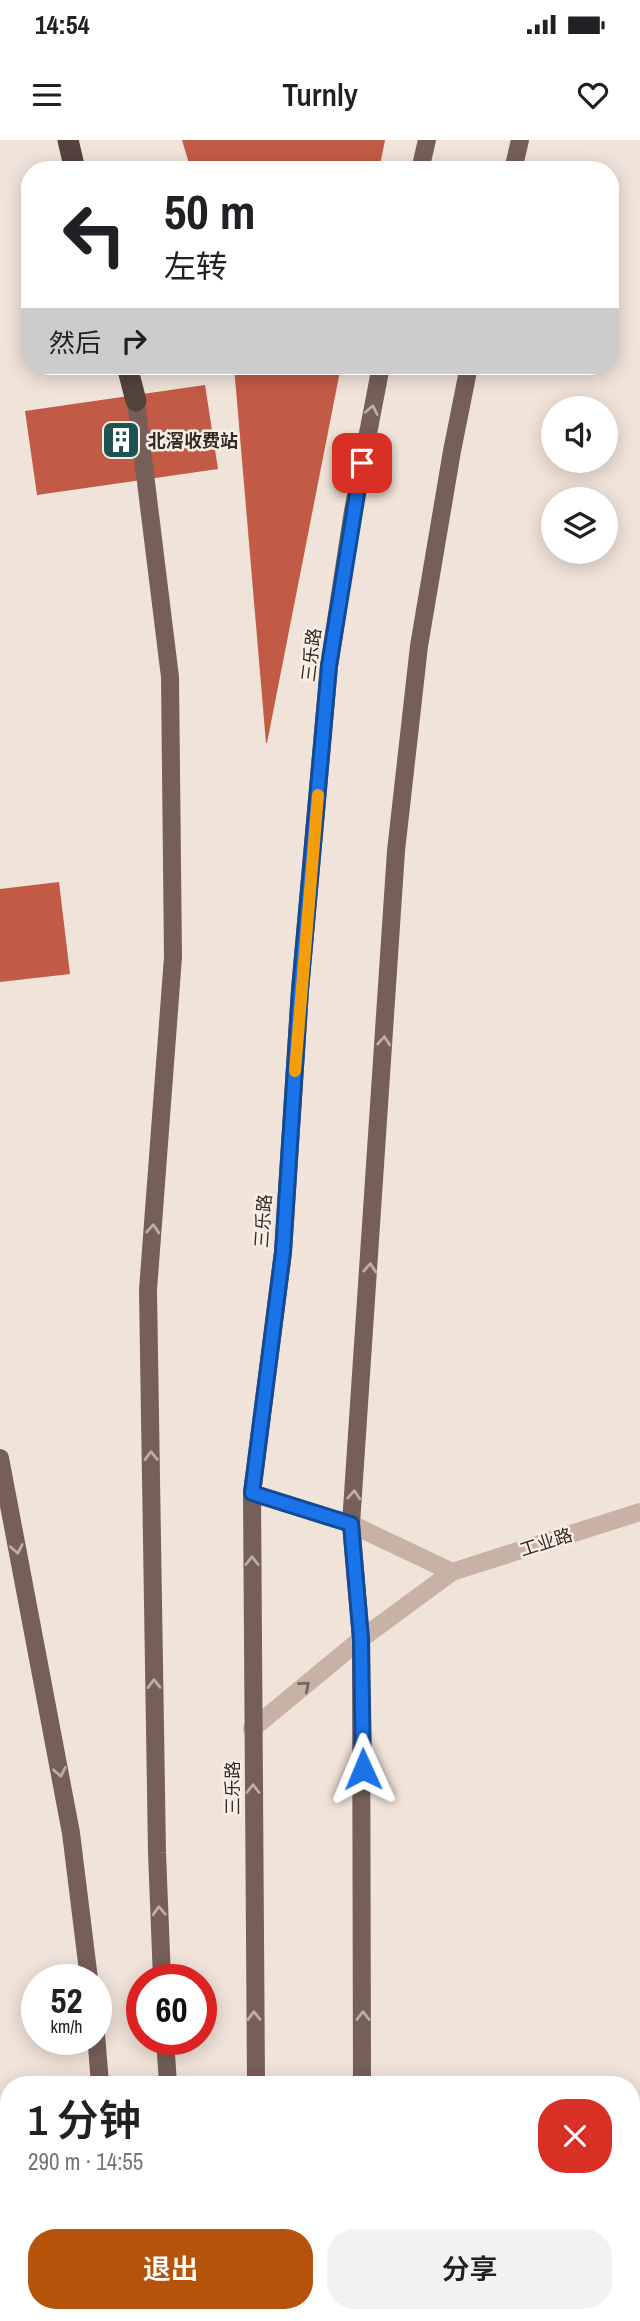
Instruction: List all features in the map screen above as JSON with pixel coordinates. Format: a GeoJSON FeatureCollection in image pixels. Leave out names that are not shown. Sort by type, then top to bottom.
{"type":"FeatureCollection","features":[{"type":"Feature","properties":{"kind":"highway"},"geometry":{"type":"LineString","coordinates":[[68,140],[73,161]]}},
{"type":"Feature","properties":{"kind":"highway"},"geometry":{"type":"LineString","coordinates":[[129,375],[136,401]]}},
{"type":"Feature","properties":{"kind":"main road"},"geometry":{"type":"LineString","coordinates":[[422,161],[427,140]]}},
{"type":"Feature","properties":{"kind":"main road"},"geometry":{"type":"LineString","coordinates":[[515,161],[520,140]]}},
{"type":"Feature","properties":{"kind":"main road","name":"三乐路"},"geometry":{"type":"LineString","coordinates":[[256,2076],[252,1493],[283,1252],[300,990],[329,666],[353,511],[379,375]]}},
{"type":"Feature","properties":{"kind":"main road"},"geometry":{"type":"LineString","coordinates":[[362,2076],[361,1639],[351,1524],[396,851],[419,646],[467,375]]}},
{"type":"Feature","properties":{"kind":"main road"},"geometry":{"type":"LineString","coordinates":[[136,401],[170,677],[173,957],[148,1290],[157,1853],[161,1964]]}},
{"type":"Feature","properties":{"kind":"main road"},"geometry":{"type":"LineString","coordinates":[[0,1458],[71,1833],[87,1964]]}},
{"type":"Feature","properties":{"kind":"main road"},"geometry":{"type":"LineString","coordinates":[[98,2055],[99,2076]]}},
{"type":"Feature","properties":{"kind":"main road"},"geometry":{"type":"LineString","coordinates":[[166,2055],[167,2076]]}},
{"type":"Feature","properties":{"kind":"street"},"geometry":{"type":"LineString","coordinates":[[252,1493],[351,1524],[452,1572]]}},
{"type":"Feature","properties":{"kind":"street","name":"工业路"},"geometry":{"type":"LineString","coordinates":[[253,1729],[361,1639],[452,1572],[640,1512]]}},
{"type":"Feature","properties":{"kind":"building"},"geometry":{"type":"Polygon","coordinates":[[[182,140],[385,140],[381,161],[188,161],[182,140]]]}},
{"type":"Feature","properties":{"kind":"building"},"geometry":{"type":"Polygon","coordinates":[[[235,375],[339,375],[267,743],[235,375]]]}},
{"type":"Feature","properties":{"kind":"building","name":"北滘收费站"},"geometry":{"type":"Polygon","coordinates":[[[205,385],[218,469],[37,495],[25,411],[205,385]]]}},
{"type":"Feature","properties":{"kind":"building"},"geometry":{"type":"Polygon","coordinates":[[[59,882],[70,974],[0,982],[0,889],[59,882]]]}},
{"type":"Feature","properties":{"kind":"slow traffic"},"geometry":{"type":"LineString","coordinates":[[295,1071],[318,795]]}},
{"type":"Feature","properties":{"kind":"place","name":"北滘收费站"},"geometry":{"type":"Point","coordinates":[121,440]}},
{"type":"Feature","properties":{"kind":"route"},"geometry":{"type":"LineString","coordinates":[[362,463],[329,666],[300,990],[283,1252],[252,1493],[351,1524],[361,1639],[363,1769]]}}]}
